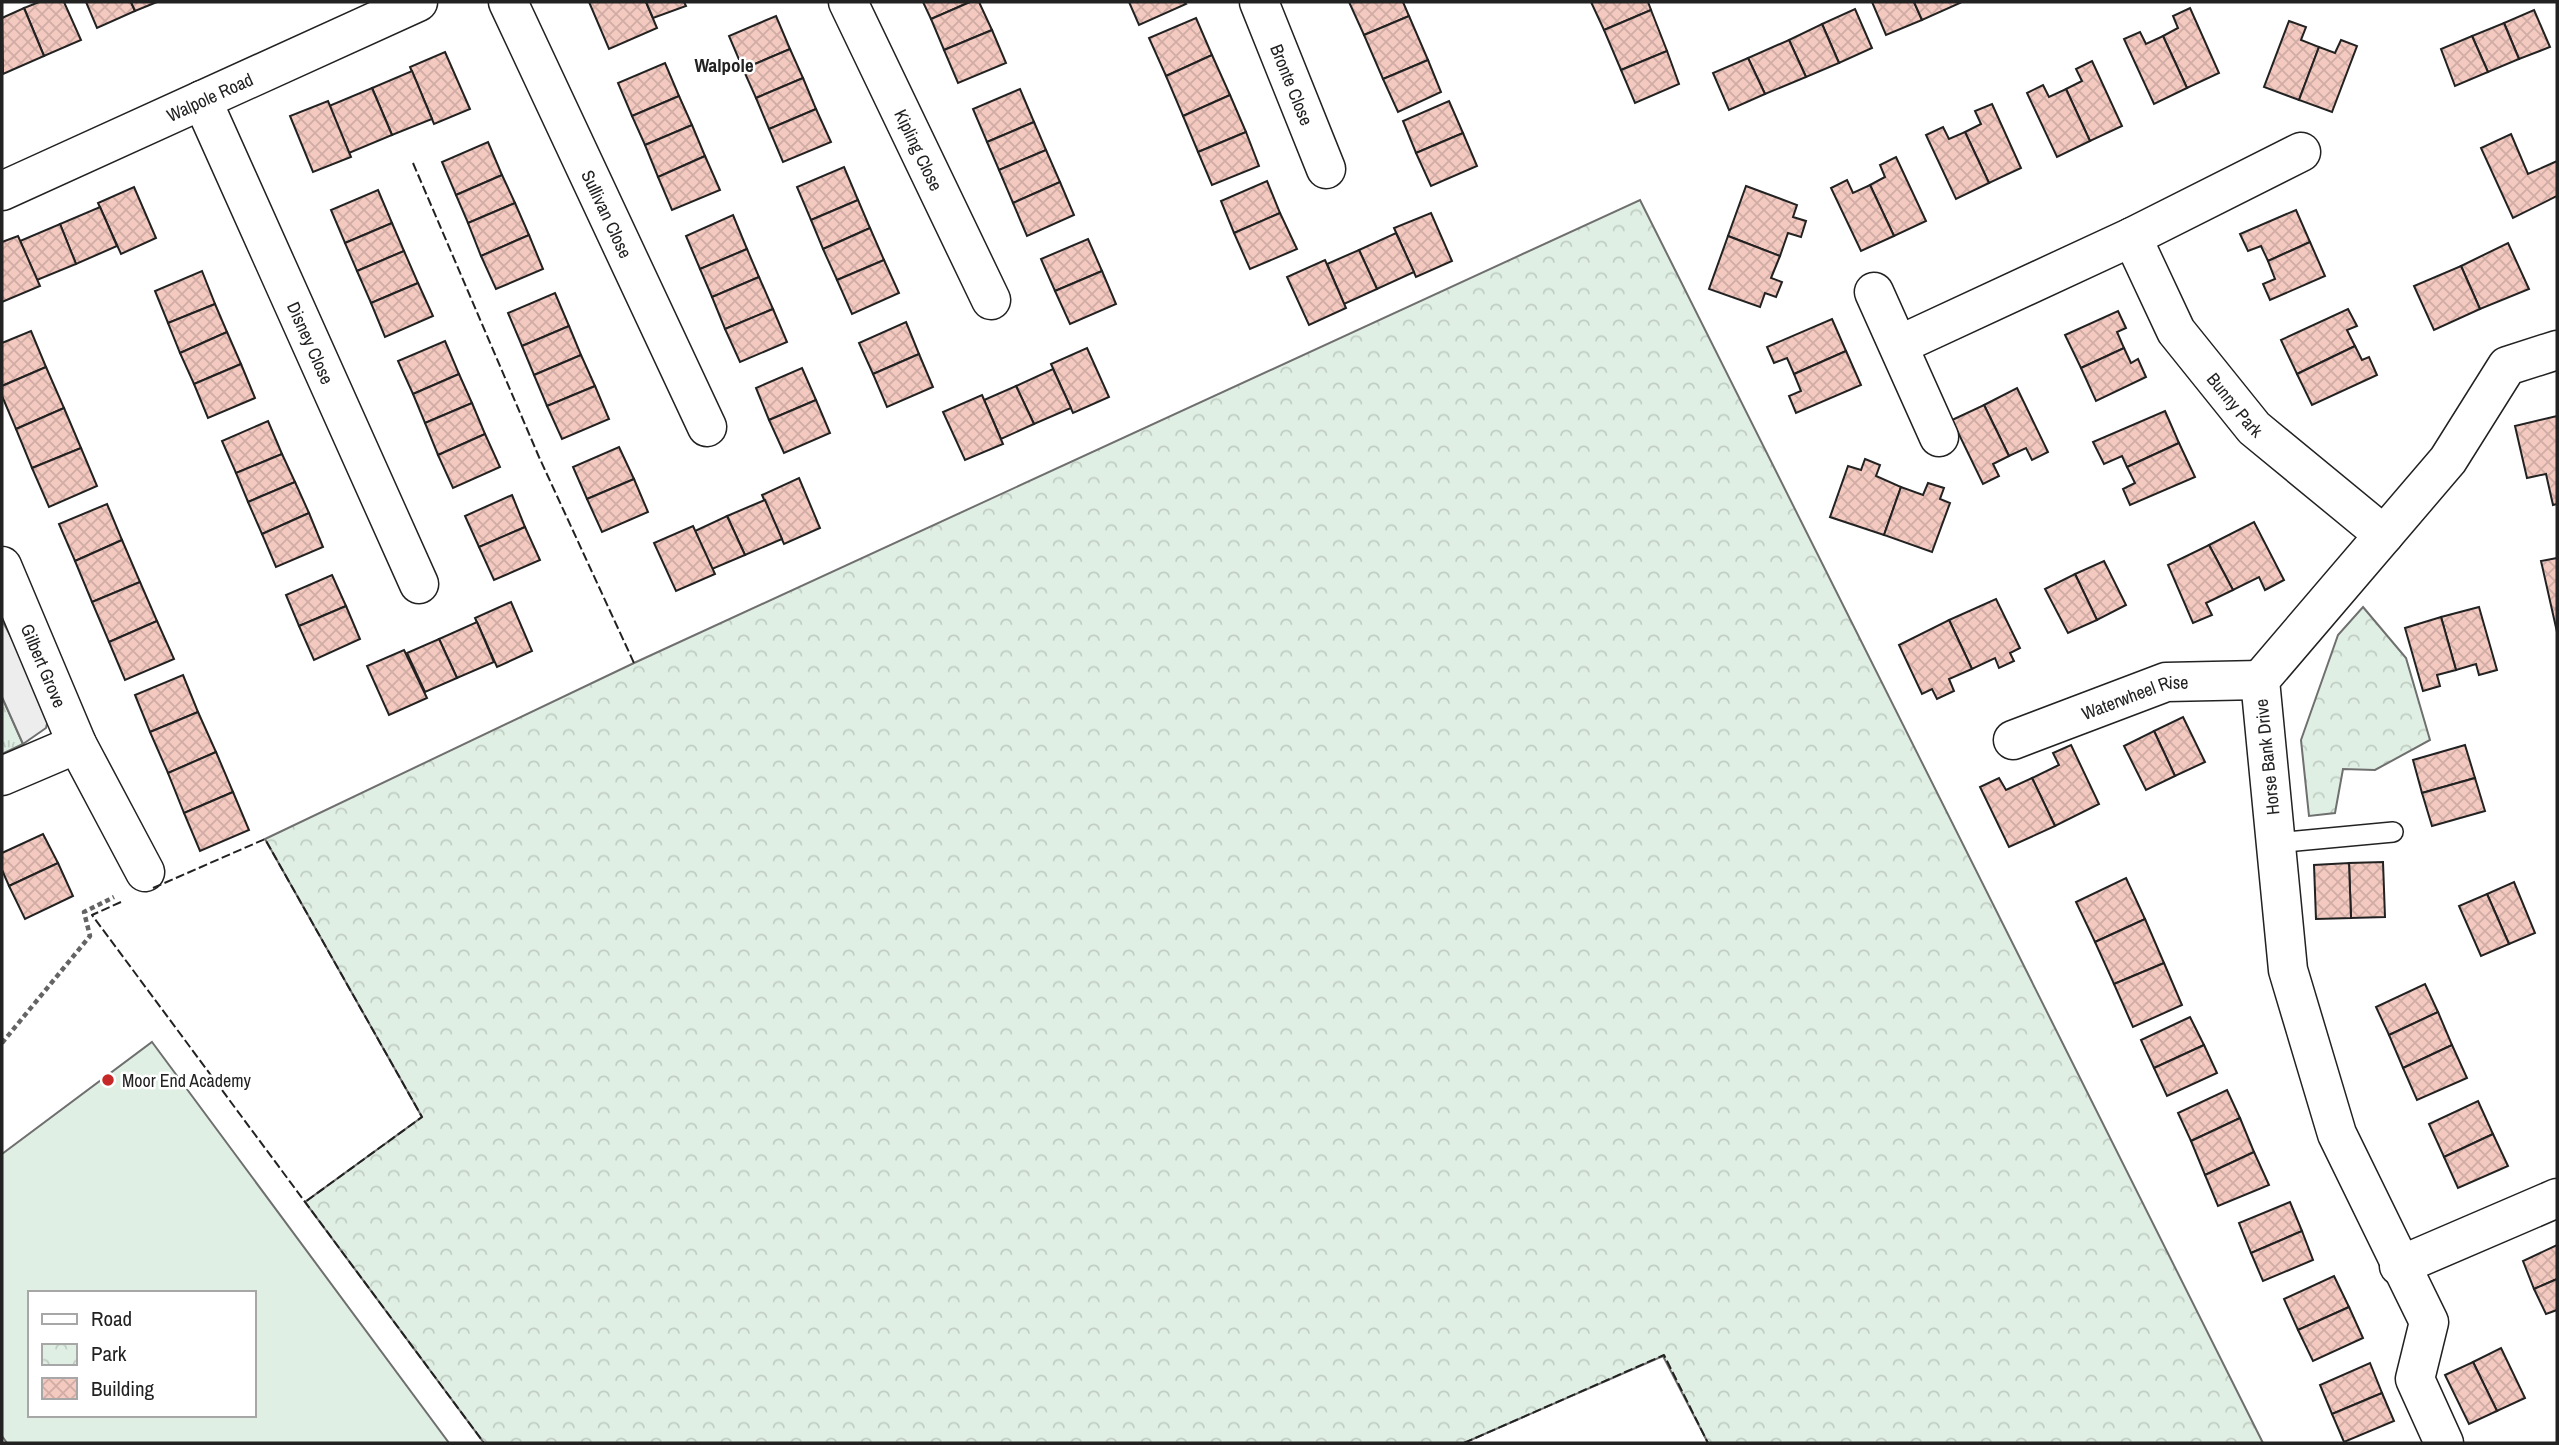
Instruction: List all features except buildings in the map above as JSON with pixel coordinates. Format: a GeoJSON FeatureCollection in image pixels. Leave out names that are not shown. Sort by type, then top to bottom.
{"type":"FeatureCollection","features":[{"type":"Feature","properties":{"kind":"street","name":"Walpole Road"},"geometry":{"type":"LineString","coordinates":[[2,191],[418,2]]}},
{"type":"Feature","properties":{"kind":"street","name":"Sullivan Close"},"geometry":{"type":"LineString","coordinates":[[508,2],[706,427]]}},
{"type":"Feature","properties":{"kind":"street","name":"Kipling Close"},"geometry":{"type":"LineString","coordinates":[[848,2],[991,300]]}},
{"type":"Feature","properties":{"kind":"street","name":"Bronte Close"},"geometry":{"type":"LineString","coordinates":[[1259,2],[1326,169]]}},
{"type":"Feature","properties":{"kind":"street","name":"Disney Close"},"geometry":{"type":"LineString","coordinates":[[202,100],[419,584]]}},
{"type":"Feature","properties":{"kind":"street"},"geometry":{"type":"LineString","coordinates":[[1899,345],[2132,237],[2301,152]]}},
{"type":"Feature","properties":{"kind":"street","name":"Bunny Park"},"geometry":{"type":"LineString","coordinates":[[2132,237],[2176,331],[2254,428],[2384,535]]}},
{"type":"Feature","properties":{"kind":"street"},"geometry":{"type":"LineString","coordinates":[[1874,292],[1939,437]]}},
{"type":"Feature","properties":{"kind":"street","name":"Horse Bank Drive"},"geometry":{"type":"LineString","coordinates":[[2444,1443],[2415,1379],[2429,1322],[2399,1266],[2337,1134],[2291,982],[2260,680],[2448,460],[2507,366],[2557,350]]}},
{"type":"Feature","properties":{"kind":"street","name":"Gilbert Grove"},"geometry":{"type":"LineString","coordinates":[[5,582],[77,744],[145,872]]}},
{"type":"Feature","properties":{"kind":"street","name":"Waterwheel Rise"},"geometry":{"type":"LineString","coordinates":[[2013,740],[2166,682],[2260,680]]}},
{"type":"Feature","properties":{"kind":"street"},"geometry":{"type":"LineString","coordinates":[[2,776],[77,744]]}},
{"type":"Feature","properties":{"kind":"street"},"geometry":{"type":"LineString","coordinates":[[2399,1266],[2557,1198]]}},
{"type":"Feature","properties":{"kind":"lane"},"geometry":{"type":"LineString","coordinates":[[2275,843],[2393,832]]}},
{"type":"Feature","properties":{"kind":"path"},"geometry":{"type":"LineString","coordinates":[[2,1043],[90,936],[84,912],[147,881],[145,872]]}},
{"type":"Feature","properties":{"kind":"green space"},"geometry":{"type":"Polygon","coordinates":[[[1640,200],[2263,1443],[1708,1443],[1663,1356],[1464,1443],[484,1443],[305,1202],[422,1117],[265,839],[634,663],[1640,200]]]}},
{"type":"Feature","properties":{"kind":"green space"},"geometry":{"type":"Polygon","coordinates":[[[2363,607],[2406,658],[2430,740],[2375,770],[2343,769],[2335,813],[2309,816],[2301,740],[2338,635],[2363,607]]]}},
{"type":"Feature","properties":{"kind":"green space"},"geometry":{"type":"Polygon","coordinates":[[[2,697],[23,744],[2,754],[2,697]]]}},
{"type":"Feature","properties":{"kind":"green space","name":"Moor End Academy"},"geometry":{"type":"Polygon","coordinates":[[[152,1042],[449,1443],[7,1443],[2,1436],[2,1154],[152,1042]]]}},
{"type":"Feature","properties":{"kind":"shaded area"},"geometry":{"type":"Polygon","coordinates":[[[2,620],[50,711],[46,728],[23,744],[2,697],[2,620]]]}},
{"type":"Feature","properties":{"kind":"fence"},"geometry":{"type":"LineString","coordinates":[[413,163],[539,457],[634,663]]}},
{"type":"Feature","properties":{"kind":"fence"},"geometry":{"type":"LineString","coordinates":[[153,888],[265,839],[422,1117],[305,1202]]}},
{"type":"Feature","properties":{"kind":"fence"},"geometry":{"type":"LineString","coordinates":[[121,902],[92,915],[484,1443]]}},
{"type":"Feature","properties":{"kind":"fence"},"geometry":{"type":"LineString","coordinates":[[1464,1443],[1664,1355],[1708,1443]]}},
{"type":"Feature","properties":{"kind":"place","name":"Moor End Academy"},"geometry":{"type":"Point","coordinates":[108,1080]}},
{"type":"Feature","properties":{"kind":"district","name":"Walpole"},"geometry":{"type":"Point","coordinates":[724,65]}}]}
